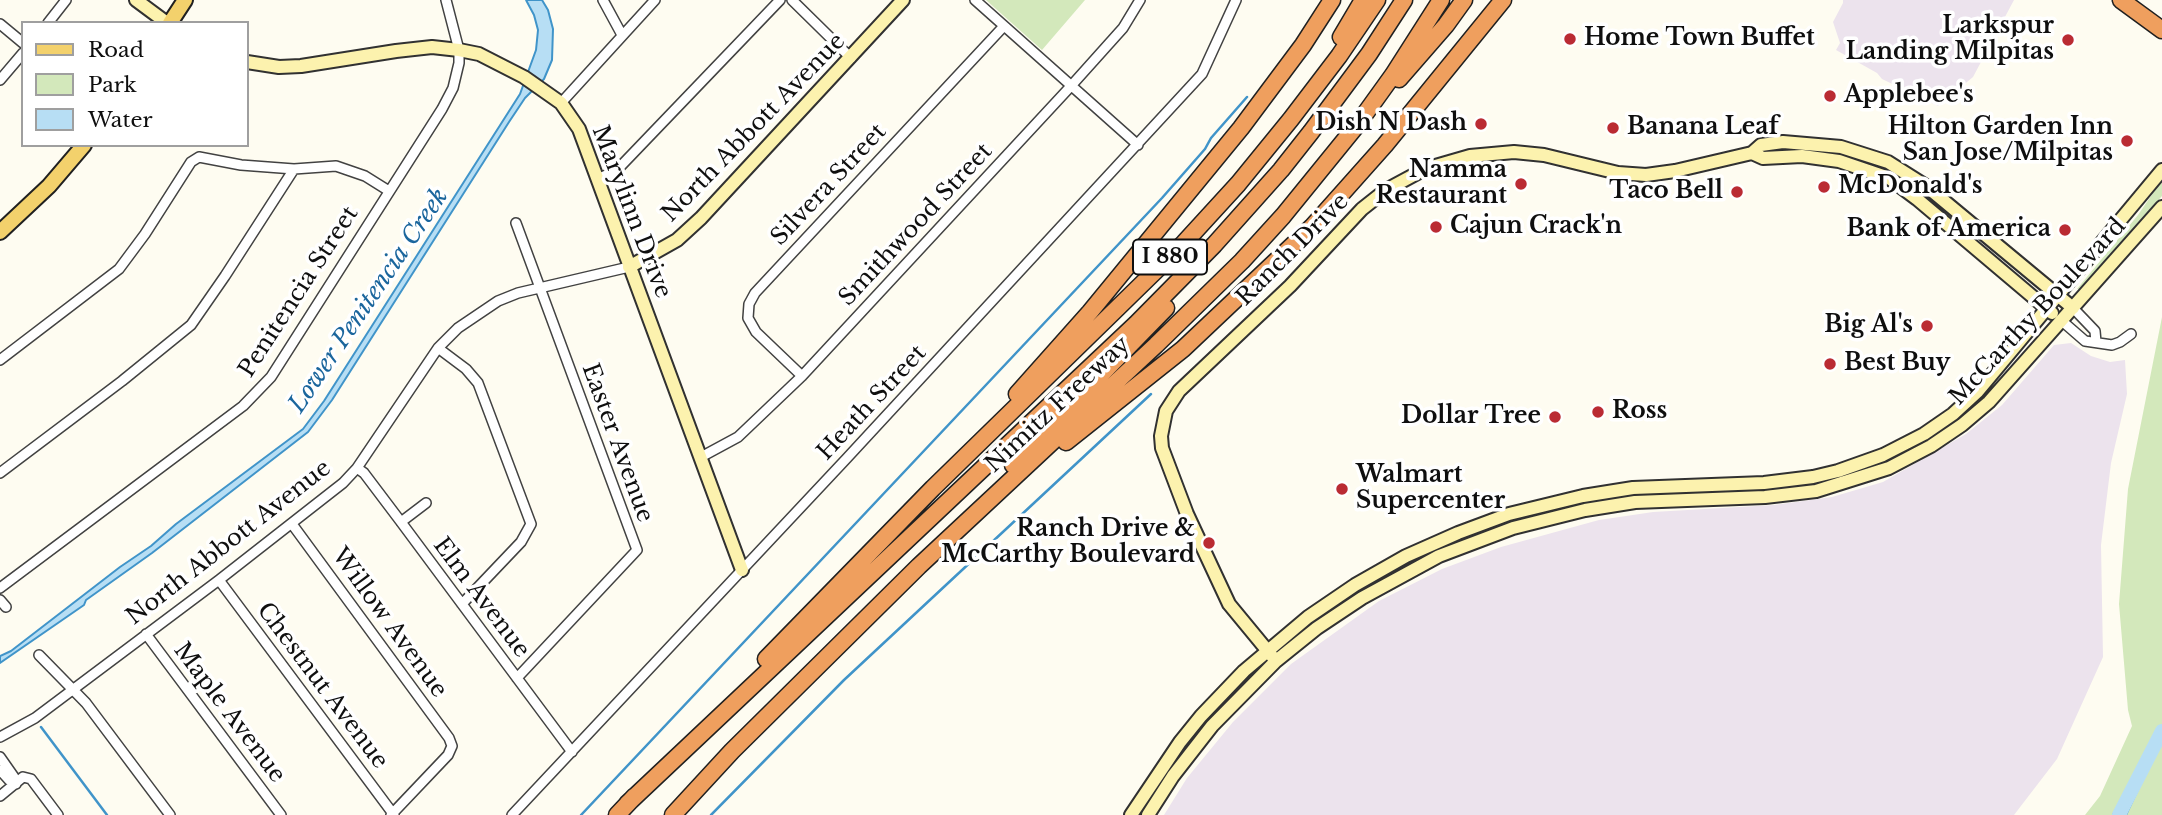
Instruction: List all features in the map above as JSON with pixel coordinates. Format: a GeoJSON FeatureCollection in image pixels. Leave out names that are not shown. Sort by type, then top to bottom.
{"type":"FeatureCollection","features":[{"type":"Feature","properties":{"kind":"highway"},"geometry":{"type":"LineString","coordinates":[[933,488],[1134,259],[1272,88],[1332,0]]}},
{"type":"Feature","properties":{"kind":"highway"},"geometry":{"type":"LineString","coordinates":[[1291,119],[1363,0]]}},
{"type":"Feature","properties":{"kind":"highway","name":"Nimitz Freeway"},"geometry":{"type":"LineString","coordinates":[[622,809],[933,488],[1184,243],[1238,184],[1291,119],[1377,0]]}},
{"type":"Feature","properties":{"kind":"highway"},"geometry":{"type":"LineString","coordinates":[[622,809],[1136,324],[1214,245],[1281,170],[1318,123],[1369,54],[1404,0]]}},
{"type":"Feature","properties":{"kind":"highway"},"geometry":{"type":"LineString","coordinates":[[732,751],[768,708],[1023,455],[1247,223],[1326,129],[1377,59],[1415,0]]}},
{"type":"Feature","properties":{"kind":"highway","name":"Nimitz Freeway"},"geometry":{"type":"LineString","coordinates":[[673,815],[732,751],[919,566],[1190,313],[1242,261],[1283,216],[1357,125],[1441,0]]}},
{"type":"Feature","properties":{"kind":"highway"},"geometry":{"type":"LineString","coordinates":[[1357,125],[1430,45],[1464,0]]}},
{"type":"Feature","properties":{"kind":"highway"},"geometry":{"type":"LineString","coordinates":[[1005,487],[1183,349],[1312,227],[1385,145],[1503,0]]}},
{"type":"Feature","properties":{"kind":"highway"},"geometry":{"type":"LineString","coordinates":[[2121,0],[2162,30]]}},
{"type":"Feature","properties":{"kind":"main road"},"geometry":{"type":"LineString","coordinates":[[170,21],[185,0]]}},
{"type":"Feature","properties":{"kind":"main road"},"geometry":{"type":"LineString","coordinates":[[0,232],[49,186],[81,147]]}},
{"type":"Feature","properties":{"kind":"street"},"geometry":{"type":"LineString","coordinates":[[50,21],[66,0]]}},
{"type":"Feature","properties":{"kind":"street"},"geometry":{"type":"LineString","coordinates":[[136,0],[166,21]]}},
{"type":"Feature","properties":{"kind":"street","name":"Penitencia Street"},"geometry":{"type":"LineString","coordinates":[[0,588],[243,406],[262,388],[448,98],[456,75],[459,50],[446,0]]}},
{"type":"Feature","properties":{"kind":"street"},"geometry":{"type":"LineString","coordinates":[[603,0],[622,35]]}},
{"type":"Feature","properties":{"kind":"street"},"geometry":{"type":"LineString","coordinates":[[561,103],[654,0]]}},
{"type":"Feature","properties":{"kind":"street"},"geometry":{"type":"LineString","coordinates":[[597,179],[616,171],[780,0]]}},
{"type":"Feature","properties":{"kind":"street"},"geometry":{"type":"LineString","coordinates":[[792,0],[851,58]]}},
{"type":"Feature","properties":{"kind":"street","name":"North Abbott Avenue"},"geometry":{"type":"LineString","coordinates":[[0,737],[36,718],[343,483],[357,468],[438,348],[477,314],[498,301],[539,287],[629,267],[664,248],[691,228],[903,0]]}},
{"type":"Feature","properties":{"kind":"street"},"geometry":{"type":"LineString","coordinates":[[975,0],[1138,145]]}},
{"type":"Feature","properties":{"kind":"street","name":"Smithwood Street"},"geometry":{"type":"LineString","coordinates":[[701,457],[738,437],[802,376],[1071,86],[1123,28],[1140,0]]}},
{"type":"Feature","properties":{"kind":"street","name":"Heath Street"},"geometry":{"type":"LineString","coordinates":[[512,815],[1202,75],[1236,0]]}},
{"type":"Feature","properties":{"kind":"street"},"geometry":{"type":"LineString","coordinates":[[0,24],[21,41]]}},
{"type":"Feature","properties":{"kind":"street","name":"Silvera Street"},"geometry":{"type":"LineString","coordinates":[[802,376],[756,332],[748,318],[749,304],[755,293],[1004,26]]}},
{"type":"Feature","properties":{"kind":"street","name":"Marylinn Drive"},"geometry":{"type":"LineString","coordinates":[[248,62],[279,67],[301,66],[432,47],[459,50],[480,54],[540,86],[561,103],[579,130],[742,570]]}},
{"type":"Feature","properties":{"kind":"street"},"geometry":{"type":"LineString","coordinates":[[0,80],[21,55]]}},
{"type":"Feature","properties":{"kind":"street","name":"Ranch Drive"},"geometry":{"type":"LineString","coordinates":[[1276,661],[1225,598],[1165,461],[1161,436],[1166,411],[1179,391],[1290,286],[1363,209],[1399,181],[1425,169],[1470,156],[1514,152],[1544,155],[1618,173],[1646,175],[1752,153],[1761,145],[1802,142],[1841,147],[1888,162],[1938,195],[2073,308]]}},
{"type":"Feature","properties":{"kind":"street","name":"Ranch Drive"},"geometry":{"type":"LineString","coordinates":[[1752,153],[1763,158],[1802,156],[1839,161],[1889,178],[2062,321]]}},
{"type":"Feature","properties":{"kind":"street"},"geometry":{"type":"LineString","coordinates":[[0,360],[119,269],[191,162],[199,157],[241,165],[349,169],[389,191]]}},
{"type":"Feature","properties":{"kind":"street"},"geometry":{"type":"LineString","coordinates":[[0,473],[151,359],[191,325],[214,294],[294,169]]}},
{"type":"Feature","properties":{"kind":"street","name":"McCarthy Boulevard"},"geometry":{"type":"LineString","coordinates":[[1131,815],[1161,768],[1200,716],[1267,649],[1308,617],[1379,571],[1433,544],[1509,514],[1583,496],[1633,488],[1789,481],[1838,471],[1883,455],[1924,434],[1960,408],[2005,361],[2162,170]]}},
{"type":"Feature","properties":{"kind":"street","name":"McCarthy Boulevard"},"geometry":{"type":"LineString","coordinates":[[1148,815],[1173,776],[1212,726],[1276,661],[1339,612],[1439,556],[1513,528],[1562,515],[1634,502],[1791,495],[1842,485],[1889,468],[1931,446],[1976,414],[2162,207]]}},
{"type":"Feature","properties":{"kind":"street","name":"Easter Avenue"},"geometry":{"type":"LineString","coordinates":[[516,223],[636,550],[517,678]]}},
{"type":"Feature","properties":{"kind":"street"},"geometry":{"type":"LineString","coordinates":[[2073,308],[2095,331],[2096,342]]}},
{"type":"Feature","properties":{"kind":"street"},"geometry":{"type":"LineString","coordinates":[[2062,321],[2085,341],[2112,345],[2131,334]]}},
{"type":"Feature","properties":{"kind":"street"},"geometry":{"type":"LineString","coordinates":[[438,348],[466,369],[478,383],[531,524],[521,542],[462,604]]}},
{"type":"Feature","properties":{"kind":"street","name":"Elm Avenue"},"geometry":{"type":"LineString","coordinates":[[357,468],[364,473],[572,752]]}},
{"type":"Feature","properties":{"kind":"street"},"geometry":{"type":"LineString","coordinates":[[401,522],[426,503]]}},
{"type":"Feature","properties":{"kind":"street","name":"Willow Avenue"},"geometry":{"type":"LineString","coordinates":[[292,524],[449,737],[452,746],[448,755],[392,814]]}},
{"type":"Feature","properties":{"kind":"street","name":"Chestnut Avenue"},"geometry":{"type":"LineString","coordinates":[[219,580],[392,814]]}},
{"type":"Feature","properties":{"kind":"street","name":"Maple Avenue"},"geometry":{"type":"LineString","coordinates":[[146,634],[281,815]]}},
{"type":"Feature","properties":{"kind":"street"},"geometry":{"type":"LineString","coordinates":[[40,654],[74,688],[170,815]]}},
{"type":"Feature","properties":{"kind":"street"},"geometry":{"type":"LineString","coordinates":[[0,757],[14,776],[15,782]]}},
{"type":"Feature","properties":{"kind":"street"},"geometry":{"type":"LineString","coordinates":[[0,769],[9,780],[15,782]]}},
{"type":"Feature","properties":{"kind":"street"},"geometry":{"type":"LineString","coordinates":[[0,796],[23,777],[31,779],[58,815]]}},
{"type":"Feature","properties":{"kind":"shaded area"},"geometry":{"type":"Polygon","coordinates":[[[1843,0],[2014,0],[1973,77],[1938,106],[1882,79],[1877,73],[1836,50],[1840,43],[1833,22],[1843,0]]]}},
{"type":"Feature","properties":{"kind":"shaded area"},"geometry":{"type":"Polygon","coordinates":[[[2071,343],[2091,356],[2110,362],[2125,360],[2127,394],[2111,463],[2101,545],[2103,657],[2057,759],[2014,815],[1164,815],[1187,778],[1233,722],[1291,664],[1379,601],[1442,569],[1501,547],[1599,520],[1653,512],[1774,505],[1832,497],[1883,482],[1966,434],[2002,405],[2054,345],[2071,343]]]}},
{"type":"Feature","properties":{"kind":"green space"},"geometry":{"type":"Polygon","coordinates":[[[986,0],[1085,0],[1042,50],[986,0]]]}},
{"type":"Feature","properties":{"kind":"green space"},"geometry":{"type":"Polygon","coordinates":[[[2162,180],[2162,196],[2077,289],[2138,215],[2162,180]]]}},
{"type":"Feature","properties":{"kind":"green space"},"geometry":{"type":"Polygon","coordinates":[[[2162,317],[2162,815],[2085,815],[2100,796],[2132,726],[2128,710],[2119,604],[2128,489],[2162,317]]]}},
{"type":"Feature","properties":{"kind":"green space"},"geometry":{"type":"Polygon","coordinates":[[[2040,328],[1966,415],[1934,438],[1886,463],[1852,474],[1894,458],[1931,437],[2040,328]]]}},
{"type":"Feature","properties":{"kind":"green space"},"geometry":{"type":"Polygon","coordinates":[[[1822,483],[1753,493],[1650,495],[1554,510],[1631,492],[1822,483]]]}},
{"type":"Feature","properties":{"kind":"water"},"geometry":{"type":"Polygon","coordinates":[[[526,0],[542,0],[553,29],[552,60],[544,79],[525,98],[332,400],[308,432],[152,553],[86,600],[84,605],[0,663],[0,656],[11,651],[303,429],[324,401],[520,94],[536,50],[538,30],[526,0]]]}},
{"type":"Feature","properties":{"kind":"water"},"geometry":{"type":"Polygon","coordinates":[[[2138,767],[2147,770],[2126,815],[2113,815],[2138,767]]]}},
{"type":"Feature","properties":{"kind":"waterway"},"geometry":{"type":"LineString","coordinates":[[581,815],[1162,198],[1247,97]]}},
{"type":"Feature","properties":{"kind":"waterway"},"geometry":{"type":"LineString","coordinates":[[711,815],[844,680],[1151,394]]}},
{"type":"Feature","properties":{"kind":"waterway"},"geometry":{"type":"LineString","coordinates":[[41,727],[107,815]]}},
{"type":"Feature","properties":{"kind":"waterway"},"geometry":{"type":"LineString","coordinates":[[2119,815],[2162,731]]}},
{"type":"Feature","properties":{"kind":"place","name":"Home Town Buffet"},"geometry":{"type":"Point","coordinates":[1570,39]}},
{"type":"Feature","properties":{"kind":"place","name":"Larkspur Landing Milpitas"},"geometry":{"type":"Point","coordinates":[2068,40]}},
{"type":"Feature","properties":{"kind":"place","name":"Applebee's"},"geometry":{"type":"Point","coordinates":[1830,96]}},
{"type":"Feature","properties":{"kind":"place","name":"Dish N Dash"},"geometry":{"type":"Point","coordinates":[1481,124]}},
{"type":"Feature","properties":{"kind":"place","name":"Banana Leaf"},"geometry":{"type":"Point","coordinates":[1613,128]}},
{"type":"Feature","properties":{"kind":"place","name":"Hilton Garden Inn San Jose/Milpitas"},"geometry":{"type":"Point","coordinates":[2127,141]}},
{"type":"Feature","properties":{"kind":"place","name":"Namma Restaurant"},"geometry":{"type":"Point","coordinates":[1521,184]}},
{"type":"Feature","properties":{"kind":"place","name":"McDonald's"},"geometry":{"type":"Point","coordinates":[1824,187]}},
{"type":"Feature","properties":{"kind":"place","name":"Taco Bell"},"geometry":{"type":"Point","coordinates":[1737,192]}},
{"type":"Feature","properties":{"kind":"place","name":"Cajun Crack'n"},"geometry":{"type":"Point","coordinates":[1436,227]}},
{"type":"Feature","properties":{"kind":"place","name":"Bank of America"},"geometry":{"type":"Point","coordinates":[2065,230]}},
{"type":"Feature","properties":{"kind":"place","name":"Big Al's"},"geometry":{"type":"Point","coordinates":[1927,326]}},
{"type":"Feature","properties":{"kind":"place","name":"Best Buy"},"geometry":{"type":"Point","coordinates":[1830,364]}},
{"type":"Feature","properties":{"kind":"place","name":"Ross"},"geometry":{"type":"Point","coordinates":[1598,412]}},
{"type":"Feature","properties":{"kind":"place","name":"Dollar Tree"},"geometry":{"type":"Point","coordinates":[1555,417]}},
{"type":"Feature","properties":{"kind":"place","name":"Walmart Supercenter"},"geometry":{"type":"Point","coordinates":[1342,489]}},
{"type":"Feature","properties":{"kind":"place","name":"Ranch Drive & McCarthy Boulevard"},"geometry":{"type":"Point","coordinates":[1209,543]}},
{"type":"Feature","properties":{"kind":"water label","name":"Lower Penitencia Creek"},"geometry":{"type":"Point","coordinates":[369,301]}}]}
